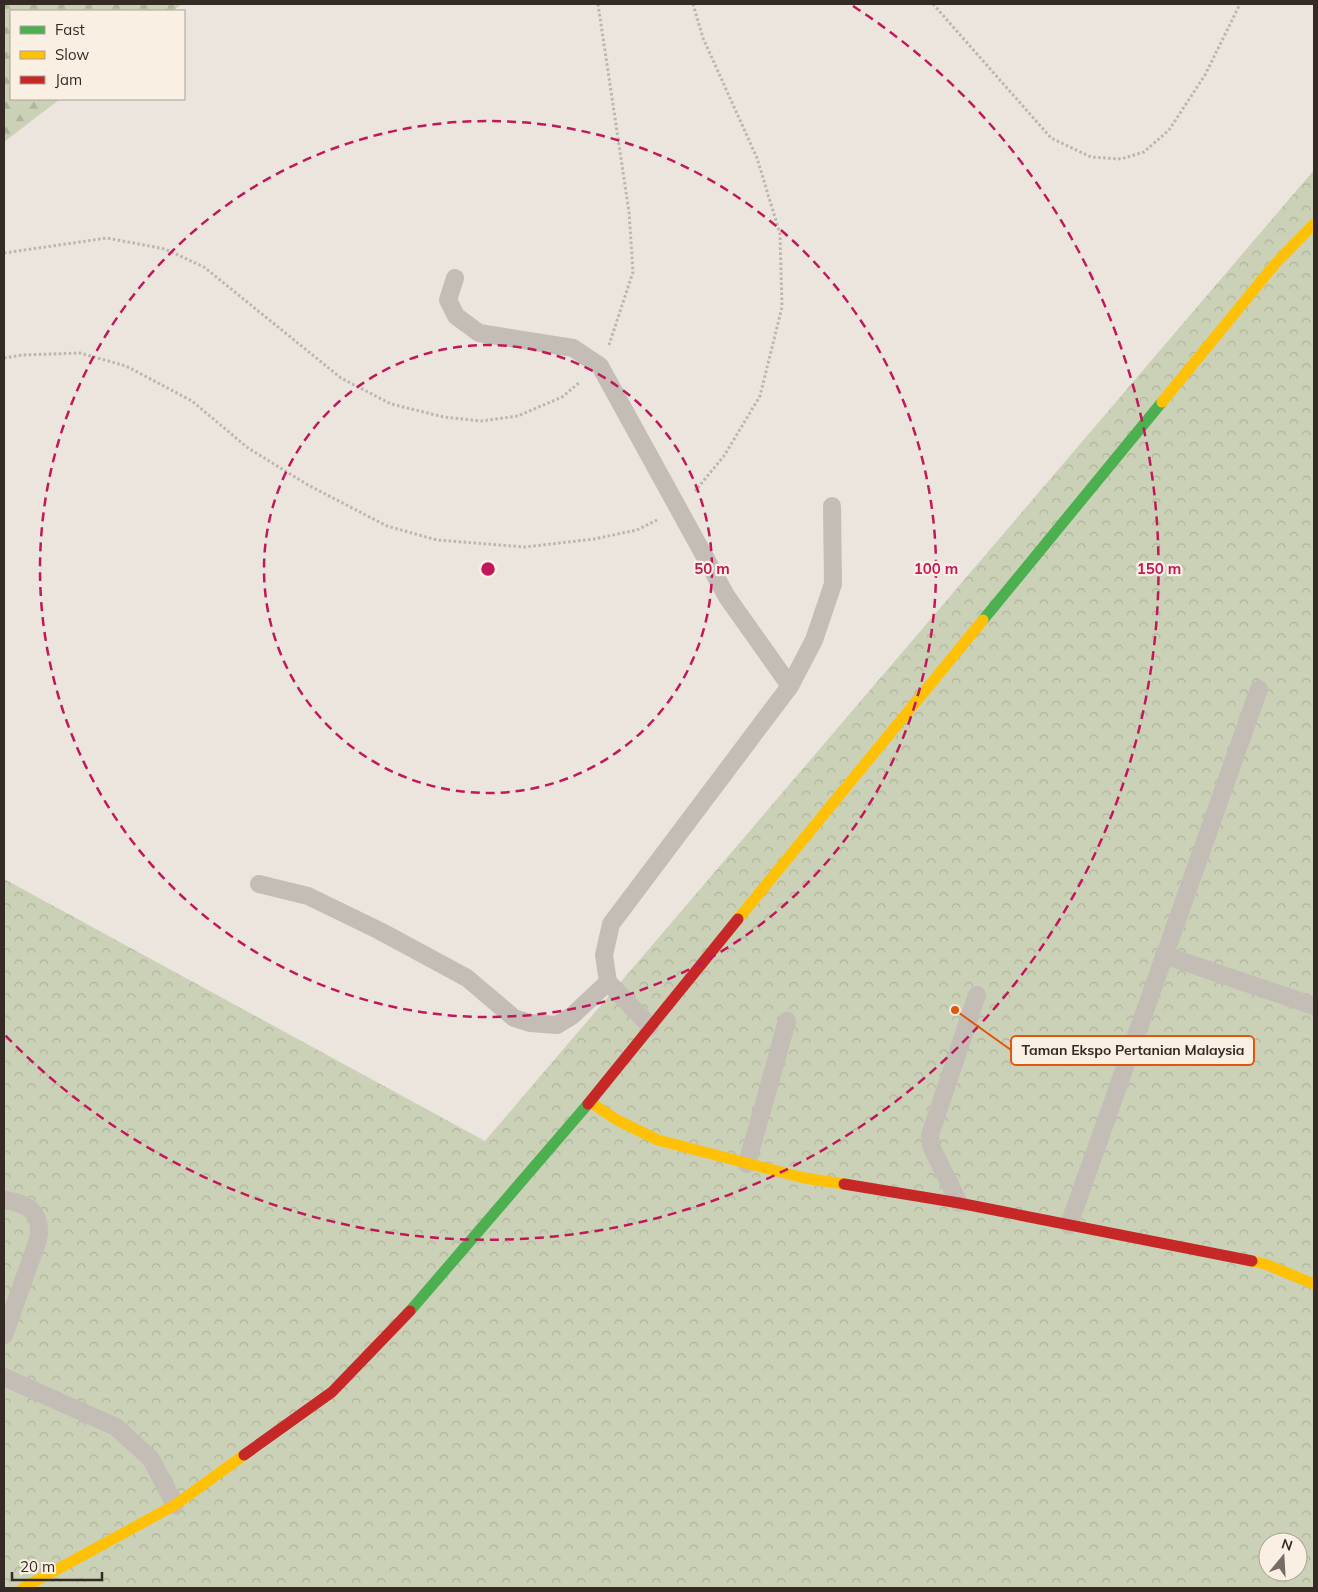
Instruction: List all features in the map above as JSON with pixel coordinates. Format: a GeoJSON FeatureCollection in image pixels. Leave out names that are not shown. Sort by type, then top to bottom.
{"type":"FeatureCollection","features":[{"type":"Feature","properties":{"kind":"street"},"geometry":{"type":"LineString","coordinates":[[23,1588],[175,1506],[332,1392],[425,1295],[590,1102],[650,1026],[1275,264],[1314,224]]}},
{"type":"Feature","properties":{"kind":"street"},"geometry":{"type":"LineString","coordinates":[[590,1102],[618,1120],[658,1140],[747,1164],[804,1178],[959,1203],[1265,1264],[1314,1284]]}},
{"type":"Feature","properties":{"kind":"lane"},"geometry":{"type":"LineString","coordinates":[[455,278],[448,300],[456,316],[479,333],[573,348],[600,366],[727,597],[790,686]]}},
{"type":"Feature","properties":{"kind":"lane"},"geometry":{"type":"LineString","coordinates":[[650,1026],[608,982],[604,955],[611,924],[790,686],[814,640],[833,584],[832,506]]}},
{"type":"Feature","properties":{"kind":"lane"},"geometry":{"type":"LineString","coordinates":[[1069,1226],[1259,689]]}},
{"type":"Feature","properties":{"kind":"lane"},"geometry":{"type":"LineString","coordinates":[[259,884],[308,896],[380,931],[467,978],[514,1018],[530,1023],[557,1025],[573,1015],[608,982]]}},
{"type":"Feature","properties":{"kind":"lane"},"geometry":{"type":"LineString","coordinates":[[1164,955],[1314,1006]]}},
{"type":"Feature","properties":{"kind":"lane"},"geometry":{"type":"LineString","coordinates":[[959,1203],[931,1146],[930,1135],[977,995]]}},
{"type":"Feature","properties":{"kind":"lane"},"geometry":{"type":"LineString","coordinates":[[747,1164],[787,1020]]}},
{"type":"Feature","properties":{"kind":"lane"},"geometry":{"type":"LineString","coordinates":[[4,1200],[19,1202],[33,1211],[41,1227],[4,1334]]}},
{"type":"Feature","properties":{"kind":"lane"},"geometry":{"type":"LineString","coordinates":[[4,1378],[116,1427],[152,1459],[175,1506]]}},
{"type":"Feature","properties":{"kind":"path"},"geometry":{"type":"LineString","coordinates":[[4,253],[107,238],[165,249],[204,267],[341,378],[391,404],[444,417],[480,421],[518,416],[562,397],[600,366],[615,332],[633,272],[629,212],[598,4]]}},
{"type":"Feature","properties":{"kind":"path"},"geometry":{"type":"LineString","coordinates":[[4,358],[22,355],[80,353],[126,366],[192,401],[248,448],[308,485],[387,526],[437,540],[525,547],[594,539],[637,530],[680,510],[724,456],[760,396],[782,307],[780,234],[757,158],[703,38],[693,4]]}},
{"type":"Feature","properties":{"kind":"path"},"geometry":{"type":"LineString","coordinates":[[933,4],[1051,138],[1091,157],[1121,159],[1144,152],[1169,130],[1205,75],[1240,4]]}},
{"type":"Feature","properties":{"kind":"green space"},"geometry":{"type":"Polygon","coordinates":[[[4,4],[182,4],[174,10],[10,10],[10,100],[59,100],[4,142],[4,4]]]}},
{"type":"Feature","properties":{"kind":"green space"},"geometry":{"type":"Polygon","coordinates":[[[1314,170],[1314,1588],[4,1588],[4,879],[485,1141],[1314,170]]]}},
{"type":"Feature","properties":{"kind":"traffic: fast"},"geometry":{"type":"LineString","coordinates":[[983,620],[1162,402]]}},
{"type":"Feature","properties":{"kind":"traffic: fast"},"geometry":{"type":"LineString","coordinates":[[410,1311],[588,1104]]}},
{"type":"Feature","properties":{"kind":"traffic: slow"},"geometry":{"type":"LineString","coordinates":[[1162,402],[1275,264],[1314,224]]}},
{"type":"Feature","properties":{"kind":"traffic: slow"},"geometry":{"type":"LineString","coordinates":[[738,919],[983,620]]}},
{"type":"Feature","properties":{"kind":"traffic: slow"},"geometry":{"type":"LineString","coordinates":[[590,1102],[617,1120],[658,1140],[804,1178],[844,1184]]}},
{"type":"Feature","properties":{"kind":"traffic: slow"},"geometry":{"type":"LineString","coordinates":[[1252,1261],[1265,1264],[1314,1284]]}},
{"type":"Feature","properties":{"kind":"traffic: slow"},"geometry":{"type":"LineString","coordinates":[[23,1588],[175,1505],[244,1455]]}},
{"type":"Feature","properties":{"kind":"traffic: jam"},"geometry":{"type":"LineString","coordinates":[[588,1104],[738,919]]}},
{"type":"Feature","properties":{"kind":"traffic: jam"},"geometry":{"type":"LineString","coordinates":[[844,1184],[959,1203],[1252,1261]]}},
{"type":"Feature","properties":{"kind":"traffic: jam"},"geometry":{"type":"LineString","coordinates":[[244,1455],[332,1392],[410,1311]]}},
{"type":"Feature","properties":{"kind":"place","name":"Taman Ekspo Pertanian Malaysia"},"geometry":{"type":"Point","coordinates":[955,1010]}}]}
